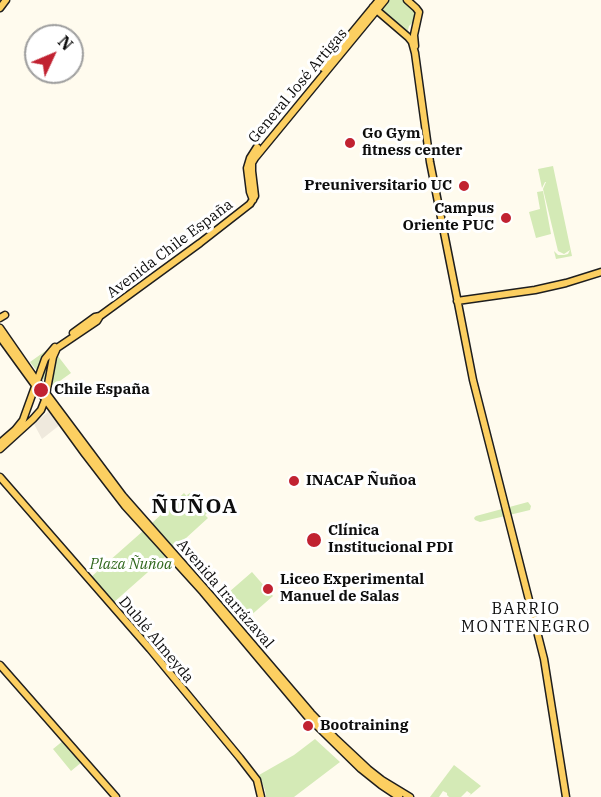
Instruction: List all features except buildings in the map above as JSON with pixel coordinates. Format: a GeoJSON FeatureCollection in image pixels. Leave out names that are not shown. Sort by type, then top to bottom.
{"type":"FeatureCollection","features":[{"type":"Feature","properties":{"kind":"main road"},"geometry":{"type":"LineString","coordinates":[[0,8],[6,0]]}},
{"type":"Feature","properties":{"kind":"main road","name":"General José Artigas"},"geometry":{"type":"LineString","coordinates":[[375,9],[379,0]]}},
{"type":"Feature","properties":{"kind":"main road","name":"General José Artigas"},"geometry":{"type":"LineString","coordinates":[[253,200],[249,192],[247,171],[252,154],[385,0]]}},
{"type":"Feature","properties":{"kind":"main road"},"geometry":{"type":"LineString","coordinates":[[407,0],[418,10],[419,16],[414,36],[415,53],[430,162],[457,302],[474,382],[544,659],[566,797]]}},
{"type":"Feature","properties":{"kind":"main road"},"geometry":{"type":"LineString","coordinates":[[375,9],[407,35],[415,53]]}},
{"type":"Feature","properties":{"kind":"main road"},"geometry":{"type":"LineString","coordinates":[[407,35],[416,25]]}},
{"type":"Feature","properties":{"kind":"main road","name":"Avenida Chile España"},"geometry":{"type":"LineString","coordinates":[[0,443],[19,425],[28,408],[47,356],[53,349],[94,317],[99,316],[212,234],[253,200]]}},
{"type":"Feature","properties":{"kind":"main road"},"geometry":{"type":"LineString","coordinates":[[457,302],[568,286],[601,272]]}},
{"type":"Feature","properties":{"kind":"main road","name":"Avenida Chile España"},"geometry":{"type":"LineString","coordinates":[[38,413],[46,397],[54,354],[60,346],[97,321],[99,316]]}},
{"type":"Feature","properties":{"kind":"main road","name":"Avenida Irarrázaval"},"geometry":{"type":"LineString","coordinates":[[0,328],[32,373],[37,384]]}},
{"type":"Feature","properties":{"kind":"main road","name":"Avenida Irarrázaval"},"geometry":{"type":"LineString","coordinates":[[0,337],[126,499],[311,713],[375,775],[410,797]]}},
{"type":"Feature","properties":{"kind":"main road"},"geometry":{"type":"LineString","coordinates":[[32,373],[47,369],[51,372]]}},
{"type":"Feature","properties":{"kind":"main road","name":"Avenida Irarrázaval"},"geometry":{"type":"LineString","coordinates":[[46,397],[53,410],[125,506],[203,592],[302,710],[328,738],[371,777],[399,797]]}},
{"type":"Feature","properties":{"kind":"main road"},"geometry":{"type":"LineString","coordinates":[[28,408],[38,413]]}},
{"type":"Feature","properties":{"kind":"main road"},"geometry":{"type":"LineString","coordinates":[[0,449],[38,413],[53,410]]}},
{"type":"Feature","properties":{"kind":"main road","name":"Dublé Almeyda"},"geometry":{"type":"LineString","coordinates":[[0,477],[240,758],[257,780],[261,797]]}},
{"type":"Feature","properties":{"kind":"main road"},"geometry":{"type":"LineString","coordinates":[[0,665],[116,797]]}},
{"type":"Feature","properties":{"kind":"main road"},"geometry":{"type":"LineString","coordinates":[[328,738],[336,739]]}},
{"type":"Feature","properties":{"kind":"green space"},"geometry":{"type":"Polygon","coordinates":[[[387,0],[404,0],[417,11],[414,21],[406,32],[379,9],[387,0]]]}},
{"type":"Feature","properties":{"kind":"green space"},"geometry":{"type":"Polygon","coordinates":[[[553,166],[572,256],[556,259],[554,251],[558,255],[564,255],[570,250],[564,254],[558,251],[543,189],[546,182],[542,188],[538,169],[553,166]]]}},
{"type":"Feature","properties":{"kind":"green space"},"geometry":{"type":"Polygon","coordinates":[[[543,191],[551,234],[536,238],[529,212],[540,209],[537,192],[543,191]]]}},
{"type":"Feature","properties":{"kind":"green space"},"geometry":{"type":"Polygon","coordinates":[[[51,347],[71,373],[50,388],[30,362],[51,347]]]}},
{"type":"Feature","properties":{"kind":"green space","name":"Plaza Ñuñoa"},"geometry":{"type":"Polygon","coordinates":[[[184,493],[190,500],[187,495],[191,494],[197,508],[200,506],[209,512],[205,515],[208,518],[174,549],[151,524],[184,493]]]}},
{"type":"Feature","properties":{"kind":"green space"},"geometry":{"type":"Polygon","coordinates":[[[528,502],[531,506],[530,510],[480,522],[474,518],[476,516],[528,502]]]}},
{"type":"Feature","properties":{"kind":"green space","name":"Plaza Ñuñoa"},"geometry":{"type":"Polygon","coordinates":[[[143,531],[166,555],[113,603],[91,577],[143,531]]]}},
{"type":"Feature","properties":{"kind":"green space"},"geometry":{"type":"Polygon","coordinates":[[[252,572],[273,596],[249,617],[243,610],[235,617],[221,599],[252,572]]]}},
{"type":"Feature","properties":{"kind":"green space"},"geometry":{"type":"Polygon","coordinates":[[[315,739],[340,762],[294,797],[266,797],[259,775],[294,755],[315,739]]]}},
{"type":"Feature","properties":{"kind":"green space"},"geometry":{"type":"Polygon","coordinates":[[[64,740],[82,762],[71,771],[53,749],[64,740]]]}},
{"type":"Feature","properties":{"kind":"green space"},"geometry":{"type":"Polygon","coordinates":[[[454,765],[481,786],[468,797],[471,794],[467,791],[461,797],[449,797],[443,791],[439,797],[430,797],[454,765]]]}},
{"type":"Feature","properties":{"kind":"shaded area"},"geometry":{"type":"Polygon","coordinates":[[[49,411],[61,424],[42,439],[34,424],[49,411]]]}},
{"type":"Feature","properties":{"kind":"place","name":"Go Gym fitness center"},"geometry":{"type":"Point","coordinates":[350,143]}},
{"type":"Feature","properties":{"kind":"place","name":"Preuniversitario UC"},"geometry":{"type":"Point","coordinates":[464,186]}},
{"type":"Feature","properties":{"kind":"place","name":"Campus Oriente PUC"},"geometry":{"type":"Point","coordinates":[506,218]}},
{"type":"Feature","properties":{"kind":"place","name":"Chile España"},"geometry":{"type":"Point","coordinates":[41,390]}},
{"type":"Feature","properties":{"kind":"place","name":"INACAP Ñuñoa"},"geometry":{"type":"Point","coordinates":[294,481]}},
{"type":"Feature","properties":{"kind":"place","name":"Clínica Institucional PDI"},"geometry":{"type":"Point","coordinates":[314,540]}},
{"type":"Feature","properties":{"kind":"place","name":"Liceo Experimental Manuel de Salas"},"geometry":{"type":"Point","coordinates":[268,589]}},
{"type":"Feature","properties":{"kind":"place","name":"Bootraining"},"geometry":{"type":"Point","coordinates":[308,726]}},
{"type":"Feature","properties":{"kind":"district","name":"ÑUÑOA"},"geometry":{"type":"Point","coordinates":[195,507]}},
{"type":"Feature","properties":{"kind":"district","name":"BARRIO MONTENEGRO"},"geometry":{"type":"Point","coordinates":[526,618]}}]}
